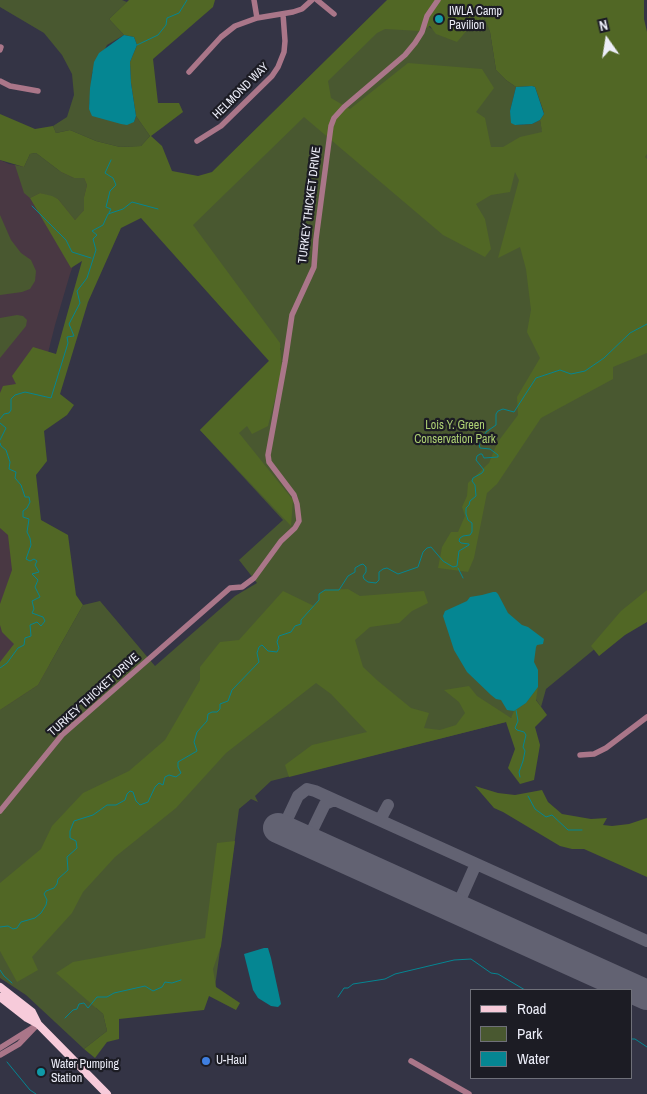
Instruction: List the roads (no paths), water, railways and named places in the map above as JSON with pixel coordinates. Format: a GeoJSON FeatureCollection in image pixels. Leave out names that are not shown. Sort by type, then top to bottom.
{"type":"FeatureCollection","features":[{"type":"Feature","properties":{"kind":"main road"},"geometry":{"type":"LineString","coordinates":[[0,987],[32,1012],[38,1024]]}},
{"type":"Feature","properties":{"kind":"main road"},"geometry":{"type":"LineString","coordinates":[[0,997],[38,1024],[107,1094]]}},
{"type":"Feature","properties":{"kind":"street"},"geometry":{"type":"LineString","coordinates":[[254,0],[257,18]]}},
{"type":"Feature","properties":{"kind":"street"},"geometry":{"type":"LineString","coordinates":[[190,72],[221,37],[235,26],[257,18],[302,9],[312,0]]}},
{"type":"Feature","properties":{"kind":"street"},"geometry":{"type":"LineString","coordinates":[[317,0],[334,14]]}},
{"type":"Feature","properties":{"kind":"street","name":"TURKEY THICKET DRIVE"},"geometry":{"type":"LineString","coordinates":[[0,812],[62,735],[230,588],[242,586],[254,578],[281,540],[295,528],[299,521],[294,495],[269,462],[268,455],[286,362],[292,315],[314,267],[331,126],[334,118],[344,107],[405,55],[422,32],[427,16],[438,0]]}},
{"type":"Feature","properties":{"kind":"street","name":"HELMOND WAY"},"geometry":{"type":"LineString","coordinates":[[197,141],[221,126],[272,76],[284,52],[283,14]]}},
{"type":"Feature","properties":{"kind":"street"},"geometry":{"type":"LineString","coordinates":[[0,81],[10,86],[38,91]]}},
{"type":"Feature","properties":{"kind":"street"},"geometry":{"type":"LineString","coordinates":[[580,755],[594,754],[606,748],[646,721]]}},
{"type":"Feature","properties":{"kind":"street"},"geometry":{"type":"LineString","coordinates":[[0,1048],[38,1024]]}},
{"type":"Feature","properties":{"kind":"street"},"geometry":{"type":"LineString","coordinates":[[0,1055],[20,1044],[38,1024]]}},
{"type":"Feature","properties":{"kind":"street"},"geometry":{"type":"LineString","coordinates":[[411,1061],[469,1094]]}},
{"type":"Feature","properties":{"kind":"water"},"geometry":{"type":"Polygon","coordinates":[[[124,35],[134,37],[137,45],[130,62],[136,116],[134,122],[127,125],[92,116],[89,109],[94,62],[99,53],[124,35]]]}},
{"type":"Feature","properties":{"kind":"water"},"geometry":{"type":"Polygon","coordinates":[[[516,87],[535,87],[544,114],[540,120],[532,124],[515,125],[511,123],[510,111],[516,87]]]}},
{"type":"Feature","properties":{"kind":"water"},"geometry":{"type":"Polygon","coordinates":[[[493,592],[498,594],[508,613],[522,625],[528,627],[544,639],[543,644],[536,647],[534,662],[538,670],[538,687],[526,703],[514,711],[507,710],[501,700],[491,695],[467,672],[454,650],[443,616],[445,611],[467,601],[470,597],[493,592]]]}},
{"type":"Feature","properties":{"kind":"water"},"geometry":{"type":"Polygon","coordinates":[[[268,948],[271,958],[281,1004],[278,1007],[271,1006],[258,998],[253,990],[244,954],[268,948]]]}},
{"type":"Feature","properties":{"kind":"waterway"},"geometry":{"type":"LineString","coordinates":[[137,45],[158,35],[166,25],[167,18],[179,13],[187,0]]}},
{"type":"Feature","properties":{"kind":"waterway"},"geometry":{"type":"LineString","coordinates":[[109,213],[111,209],[106,207],[110,191],[116,185],[113,178],[105,173],[111,160]]}},
{"type":"Feature","properties":{"kind":"waterway"},"geometry":{"type":"LineString","coordinates":[[0,419],[11,410],[11,399],[15,395],[25,392],[51,398],[68,343],[67,337],[74,336],[69,324],[80,303],[77,291],[87,278],[96,250],[93,239],[97,235],[92,231],[103,225],[108,214],[123,209],[132,202],[158,209]]}},
{"type":"Feature","properties":{"kind":"waterway"},"geometry":{"type":"LineString","coordinates":[[32,206],[66,240],[72,252],[91,258]]}},
{"type":"Feature","properties":{"kind":"waterway"},"geometry":{"type":"LineString","coordinates":[[0,927],[17,928],[21,922],[35,918],[41,913],[47,900],[44,894],[46,891],[54,888],[58,879],[68,870],[67,857],[77,848],[76,841],[70,838],[70,831],[74,821],[93,815],[107,805],[116,805],[125,800],[130,791],[133,792],[136,801],[140,805],[148,802],[155,787],[159,783],[163,785],[165,777],[169,775],[176,777],[181,773],[178,762],[197,751],[194,742],[197,732],[207,721],[208,714],[217,712],[220,709],[220,704],[228,701],[232,690],[259,662],[257,653],[259,647],[262,645],[268,651],[277,652],[279,636],[291,632],[295,626],[301,624],[301,620],[319,600],[319,594],[325,590],[339,590],[348,576],[355,572],[355,568],[363,564],[366,567],[364,579],[368,582],[376,583],[379,580],[379,572],[383,569],[387,568],[398,574],[418,567],[423,552],[431,547],[443,561],[453,567],[457,566],[459,551],[469,545],[461,543],[459,541],[460,538],[470,535],[472,532],[472,523],[468,520],[466,514],[466,508],[476,496],[475,485],[472,481],[473,478],[484,470],[476,460],[477,456],[482,454],[484,458],[498,457],[490,449],[480,448],[479,444],[486,432],[496,425],[496,414],[498,411],[503,409],[514,412],[536,378],[560,370],[571,374],[585,371],[604,358],[630,333],[647,324]]}},
{"type":"Feature","properties":{"kind":"waterway"},"geometry":{"type":"LineString","coordinates":[[0,423],[6,428],[0,440]]}},
{"type":"Feature","properties":{"kind":"waterway"},"geometry":{"type":"LineString","coordinates":[[0,443],[6,450],[10,462],[9,469],[16,472],[15,478],[21,485],[25,497],[29,497],[30,502],[23,511],[23,517],[29,519],[27,532],[31,545],[26,559],[37,561],[35,565],[39,572],[32,574],[38,580],[35,587],[40,597],[32,601],[34,609],[32,613],[43,617],[45,621],[41,626],[37,622],[30,625],[31,636],[25,638],[24,645],[18,648],[7,663],[0,668]]}},
{"type":"Feature","properties":{"kind":"waterway"},"geometry":{"type":"LineString","coordinates":[[458,568],[463,578]]}},
{"type":"Feature","properties":{"kind":"waterway"},"geometry":{"type":"LineString","coordinates":[[516,710],[518,721],[515,728],[526,735],[523,747],[525,751],[519,772],[520,777]]}},
{"type":"Feature","properties":{"kind":"waterway"},"geometry":{"type":"LineString","coordinates":[[528,796],[535,809],[546,817],[552,815],[568,830],[582,830]]}},
{"type":"Feature","properties":{"kind":"waterway"},"geometry":{"type":"LineString","coordinates":[[338,997],[344,988],[348,988],[353,984],[385,979],[395,974],[454,960],[471,959],[491,973],[498,974],[523,989]]}},
{"type":"Feature","properties":{"kind":"waterway"},"geometry":{"type":"LineString","coordinates":[[0,970],[12,983]]}},
{"type":"Feature","properties":{"kind":"waterway"},"geometry":{"type":"LineString","coordinates":[[65,1018],[73,1010],[77,1009],[79,1004],[84,1003],[88,1008],[97,997],[107,997],[114,993],[145,986],[153,991],[162,987],[165,982],[172,983],[181,980]]}},
{"type":"Feature","properties":{"kind":"waterway"},"geometry":{"type":"LineString","coordinates":[[632,1039],[647,1047]]}},
{"type":"Feature","properties":{"kind":"waterway"},"geometry":{"type":"LineString","coordinates":[[7,1062],[30,1090],[36,1094]]}},
{"type":"Feature","properties":{"kind":"place","name":"IWLA Camp Pavilion"},"geometry":{"type":"Point","coordinates":[439,19]}},
{"type":"Feature","properties":{"kind":"place","name":"U-Haul"},"geometry":{"type":"Point","coordinates":[206,1061]}},
{"type":"Feature","properties":{"kind":"place","name":"Water Pumping Station"},"geometry":{"type":"Point","coordinates":[41,1072]}},
{"type":"Feature","properties":{"kind":"park label","name":"Lois Y. Green Conservation Park"},"geometry":{"type":"Point","coordinates":[455,433]}}]}
